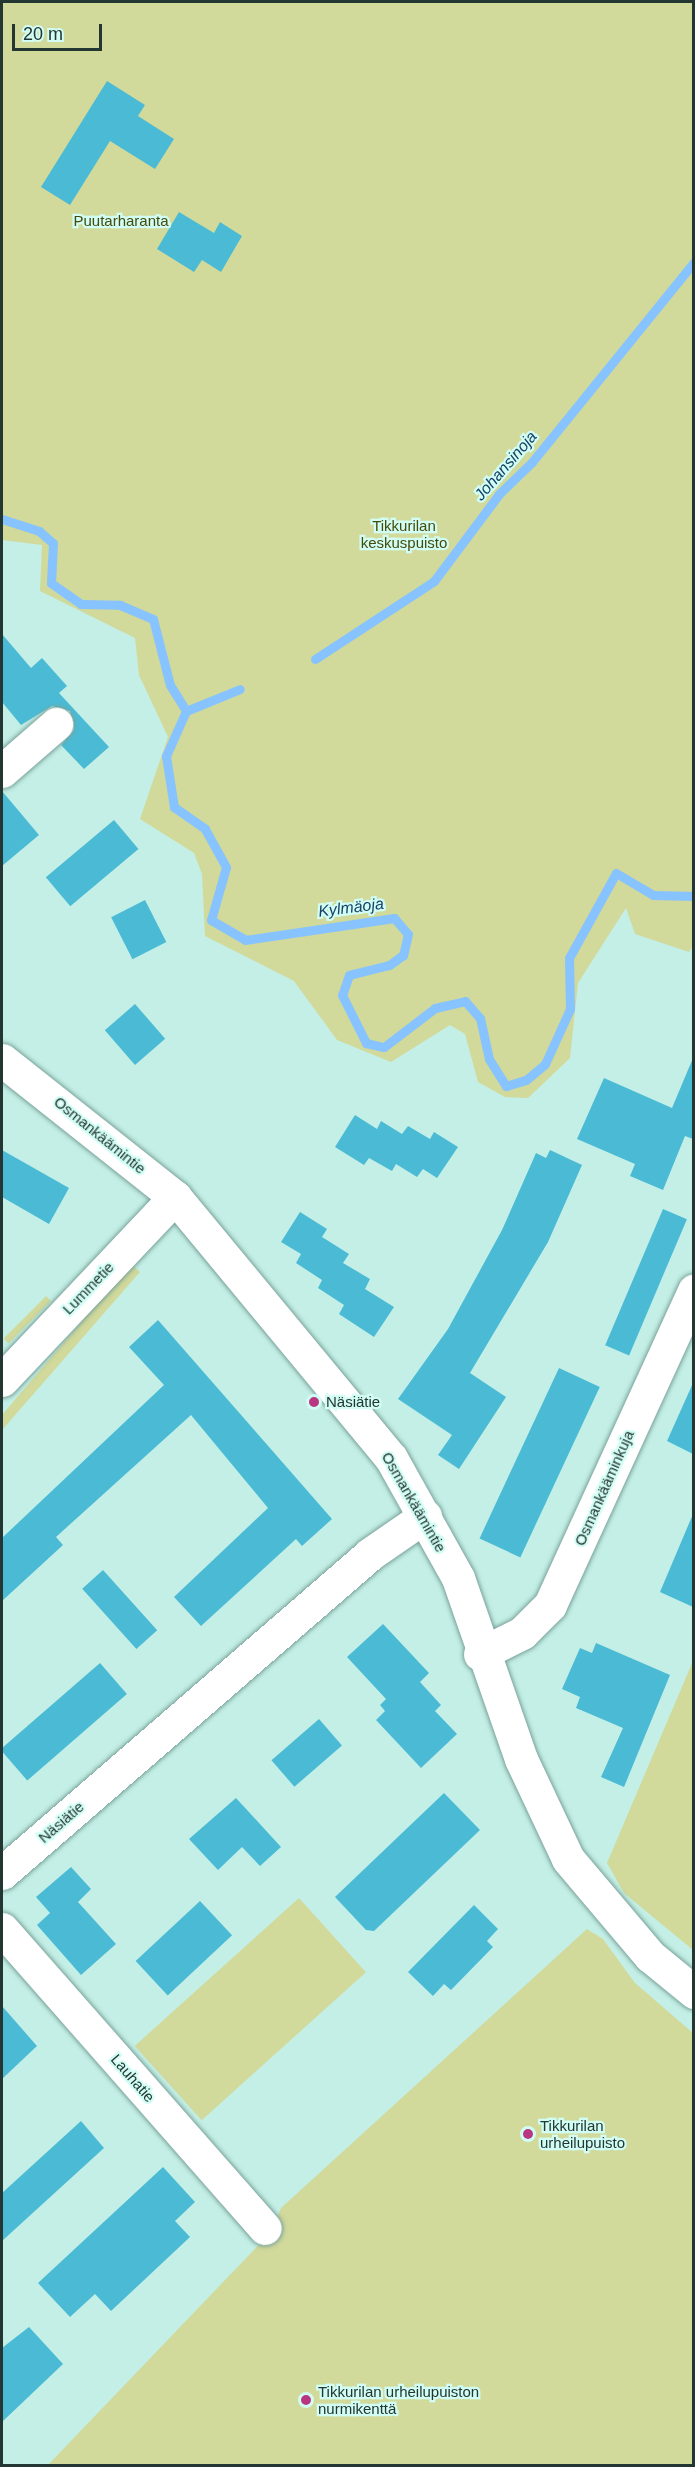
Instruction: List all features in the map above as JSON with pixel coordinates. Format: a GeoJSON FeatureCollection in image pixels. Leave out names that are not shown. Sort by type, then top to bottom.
{"type":"FeatureCollection","features":[{"type":"Feature","properties":{"kind":"street"},"geometry":{"type":"LineString","coordinates":[[2,771],[56,724]]}},
{"type":"Feature","properties":{"kind":"street","name":"Osmankäämintie"},"geometry":{"type":"LineString","coordinates":[[2,1060],[175,1197],[391,1458],[458,1578],[480,1654],[538,1801],[568,1859],[650,1956],[693,1992]]}},
{"type":"Feature","properties":{"kind":"street","name":"Lummetie"},"geometry":{"type":"LineString","coordinates":[[2,1380],[175,1197]]}},
{"type":"Feature","properties":{"kind":"street","name":"Osmankääminkuja"},"geometry":{"type":"LineString","coordinates":[[480,1654],[522,1634],[550,1605],[693,1290]]}},
{"type":"Feature","properties":{"kind":"street","name":"Näsiätie"},"geometry":{"type":"LineString","coordinates":[[2,1874],[370,1554],[425,1516]]}},
{"type":"Feature","properties":{"kind":"street","name":"Lauhatie"},"geometry":{"type":"LineString","coordinates":[[2,1929],[265,2228]]}},
{"type":"Feature","properties":{"kind":"green space","name":"Tikkurilan keskuspuisto"},"geometry":{"type":"Polygon","coordinates":[[[2,2],[693,2],[693,946],[689,952],[635,934],[626,908],[578,983],[570,1058],[528,1098],[505,1097],[478,1082],[465,1034],[450,1025],[391,1062],[337,1040],[294,981],[205,936],[202,874],[194,853],[140,819],[168,737],[139,675],[135,638],[40,591],[42,545],[2,540],[2,2]]]}},
{"type":"Feature","properties":{"kind":"green space"},"geometry":{"type":"Polygon","coordinates":[[[131,1264],[140,1272],[2,1430],[2,1415],[131,1264]]]}},
{"type":"Feature","properties":{"kind":"green space"},"geometry":{"type":"Polygon","coordinates":[[[46,1296],[51,1301],[9,1343],[4,1338],[46,1296]]]}},
{"type":"Feature","properties":{"kind":"green space"},"geometry":{"type":"Polygon","coordinates":[[[693,1661],[693,1950],[624,1893],[607,1863],[693,1661]]]}},
{"type":"Feature","properties":{"kind":"green space"},"geometry":{"type":"Polygon","coordinates":[[[299,1898],[366,1972],[202,2120],[135,2046],[299,1898]]]}},
{"type":"Feature","properties":{"kind":"green space","name":"Tikkurilan urheilupuisto"},"geometry":{"type":"Polygon","coordinates":[[[587,1929],[603,1939],[635,1983],[693,2033],[693,2465],[47,2466],[271,2232],[281,2208],[587,1929]]]}},
{"type":"Feature","properties":{"kind":"building"},"geometry":{"type":"Polygon","coordinates":[[[107,81],[145,105],[138,116],[174,139],[155,169],[110,141],[70,205],[41,187],[107,81]]]}},
{"type":"Feature","properties":{"kind":"building"},"geometry":{"type":"Polygon","coordinates":[[[179,212],[214,233],[220,222],[242,236],[221,272],[202,260],[194,272],[157,249],[179,212]]]}},
{"type":"Feature","properties":{"kind":"building"},"geometry":{"type":"Polygon","coordinates":[[[2,634],[31,668],[42,658],[67,686],[59,693],[109,747],[84,769],[61,745],[74,730],[70,711],[52,706],[21,725],[2,702],[2,634]]]}},
{"type":"Feature","properties":{"kind":"building"},"geometry":{"type":"Polygon","coordinates":[[[2,791],[39,835],[2,866],[2,791]]]}},
{"type":"Feature","properties":{"kind":"building"},"geometry":{"type":"Polygon","coordinates":[[[114,820],[138,849],[70,906],[46,877],[114,820]]]}},
{"type":"Feature","properties":{"kind":"building"},"geometry":{"type":"Polygon","coordinates":[[[145,900],[166,942],[132,959],[111,917],[145,900]]]}},
{"type":"Feature","properties":{"kind":"building"},"geometry":{"type":"Polygon","coordinates":[[[135,1004],[165,1039],[135,1065],[105,1030],[135,1004]]]}},
{"type":"Feature","properties":{"kind":"building"},"geometry":{"type":"Polygon","coordinates":[[[693,1058],[693,1139],[685,1136],[663,1190],[630,1176],[635,1164],[577,1139],[604,1078],[672,1108],[693,1058]]]}},
{"type":"Feature","properties":{"kind":"building"},"geometry":{"type":"Polygon","coordinates":[[[355,1115],[377,1129],[381,1121],[402,1134],[408,1126],[430,1139],[434,1132],[458,1147],[437,1178],[423,1169],[417,1177],[396,1164],[392,1171],[369,1158],[364,1165],[335,1147],[355,1115]]]}},
{"type":"Feature","properties":{"kind":"building"},"geometry":{"type":"Polygon","coordinates":[[[2,1150],[69,1188],[49,1224],[2,1197],[2,1150]]]}},
{"type":"Feature","properties":{"kind":"building"},"geometry":{"type":"Polygon","coordinates":[[[550,1150],[582,1165],[548,1242],[470,1373],[506,1397],[459,1469],[438,1455],[452,1435],[398,1399],[448,1329],[502,1230],[536,1153],[546,1158],[550,1150]]]}},
{"type":"Feature","properties":{"kind":"building"},"geometry":{"type":"Polygon","coordinates":[[[663,1209],[687,1219],[629,1355],[605,1345],[663,1209]]]}},
{"type":"Feature","properties":{"kind":"building"},"geometry":{"type":"Polygon","coordinates":[[[300,1212],[327,1229],[322,1237],[349,1254],[343,1263],[370,1279],[365,1289],[394,1307],[374,1337],[339,1314],[344,1305],[318,1288],[322,1280],[296,1263],[301,1254],[281,1242],[300,1212]]]}},
{"type":"Feature","properties":{"kind":"building"},"geometry":{"type":"Polygon","coordinates":[[[158,1320],[332,1519],[302,1546],[296,1539],[201,1626],[174,1597],[268,1508],[191,1415],[56,1537],[63,1545],[2,1601],[2,1538],[164,1385],[129,1347],[158,1320]]]}},
{"type":"Feature","properties":{"kind":"building"},"geometry":{"type":"Polygon","coordinates":[[[559,1368],[600,1387],[520,1557],[480,1538],[559,1368]]]}},
{"type":"Feature","properties":{"kind":"building"},"geometry":{"type":"Polygon","coordinates":[[[693,1383],[693,1454],[667,1441],[693,1383]]]}},
{"type":"Feature","properties":{"kind":"building"},"geometry":{"type":"Polygon","coordinates":[[[693,1514],[693,1607],[660,1592],[693,1514]]]}},
{"type":"Feature","properties":{"kind":"building"},"geometry":{"type":"Polygon","coordinates":[[[103,1570],[157,1630],[136,1649],[82,1589],[103,1570]]]}},
{"type":"Feature","properties":{"kind":"building"},"geometry":{"type":"Polygon","coordinates":[[[383,1624],[429,1673],[420,1682],[441,1705],[435,1711],[457,1734],[421,1768],[376,1720],[385,1711],[380,1705],[386,1699],[347,1657],[383,1624]]]}},
{"type":"Feature","properties":{"kind":"building"},"geometry":{"type":"Polygon","coordinates":[[[596,1643],[670,1675],[624,1787],[601,1777],[623,1728],[576,1708],[580,1697],[562,1689],[580,1648],[592,1653],[596,1643]]]}},
{"type":"Feature","properties":{"kind":"building"},"geometry":{"type":"Polygon","coordinates":[[[100,1663],[127,1694],[27,1781],[2,1751],[2,1748],[100,1663]]]}},
{"type":"Feature","properties":{"kind":"building"},"geometry":{"type":"Polygon","coordinates":[[[319,1719],[342,1745],[294,1787],[271,1760],[319,1719]]]}},
{"type":"Feature","properties":{"kind":"building"},"geometry":{"type":"Polygon","coordinates":[[[444,1793],[480,1830],[374,1931],[366,1930],[335,1897],[444,1793]]]}},
{"type":"Feature","properties":{"kind":"building"},"geometry":{"type":"Polygon","coordinates":[[[236,1798],[281,1847],[260,1866],[242,1847],[218,1870],[189,1839],[236,1798]]]}},
{"type":"Feature","properties":{"kind":"building"},"geometry":{"type":"Polygon","coordinates":[[[71,1867],[91,1889],[78,1902],[116,1944],[81,1975],[37,1925],[50,1913],[36,1897],[71,1867]]]}},
{"type":"Feature","properties":{"kind":"building"},"geometry":{"type":"Polygon","coordinates":[[[200,1901],[232,1935],[168,1995],[136,1961],[200,1901]]]}},
{"type":"Feature","properties":{"kind":"building"},"geometry":{"type":"Polygon","coordinates":[[[474,1905],[498,1929],[487,1941],[493,1947],[451,1990],[444,1984],[433,1996],[408,1972],[474,1905]]]}},
{"type":"Feature","properties":{"kind":"building"},"geometry":{"type":"Polygon","coordinates":[[[2,2006],[37,2046],[2,2079],[2,2006]]]}},
{"type":"Feature","properties":{"kind":"building"},"geometry":{"type":"Polygon","coordinates":[[[81,2121],[104,2148],[2,2241],[2,2193],[81,2121]]]}},
{"type":"Feature","properties":{"kind":"building"},"geometry":{"type":"Polygon","coordinates":[[[163,2167],[195,2202],[175,2221],[190,2237],[111,2311],[95,2294],[70,2317],[38,2283],[163,2167]]]}},
{"type":"Feature","properties":{"kind":"building"},"geometry":{"type":"Polygon","coordinates":[[[29,2327],[63,2364],[2,2422],[2,2348],[29,2327]]]}},
{"type":"Feature","properties":{"kind":"waterway","name":"Johansinoja"},"geometry":{"type":"LineString","coordinates":[[315,659],[434,581],[499,494],[532,462],[694,262]]}},
{"type":"Feature","properties":{"kind":"waterway","name":"Kylmäoja"},"geometry":{"type":"LineString","coordinates":[[2,519],[39,531],[53,543],[51,583],[81,604],[120,605],[153,619],[170,685],[186,711],[166,756],[174,807],[205,829],[226,867],[211,920],[245,940],[394,918],[408,934],[403,955],[389,965],[349,975],[342,995],[366,1043],[384,1047],[435,1008],[465,1001],[480,1018],[489,1059],[506,1086],[526,1080],[545,1064],[570,1009],[569,958],[616,873],[653,895],[694,896]]}},
{"type":"Feature","properties":{"kind":"waterway","name":"Johansinoja"},"geometry":{"type":"LineString","coordinates":[[186,711],[240,689]]}},
{"type":"Feature","properties":{"kind":"place","name":"Näsiätie"},"geometry":{"type":"Point","coordinates":[314,1402]}},
{"type":"Feature","properties":{"kind":"place","name":"Tikkurilan urheilupuisto"},"geometry":{"type":"Point","coordinates":[528,2134]}},
{"type":"Feature","properties":{"kind":"place","name":"Tikkurilan urheilupuiston nurmikenttä"},"geometry":{"type":"Point","coordinates":[306,2400]}},
{"type":"Feature","properties":{"kind":"park label","name":"Puutarharanta"},"geometry":{"type":"Point","coordinates":[121,221]}}]}
